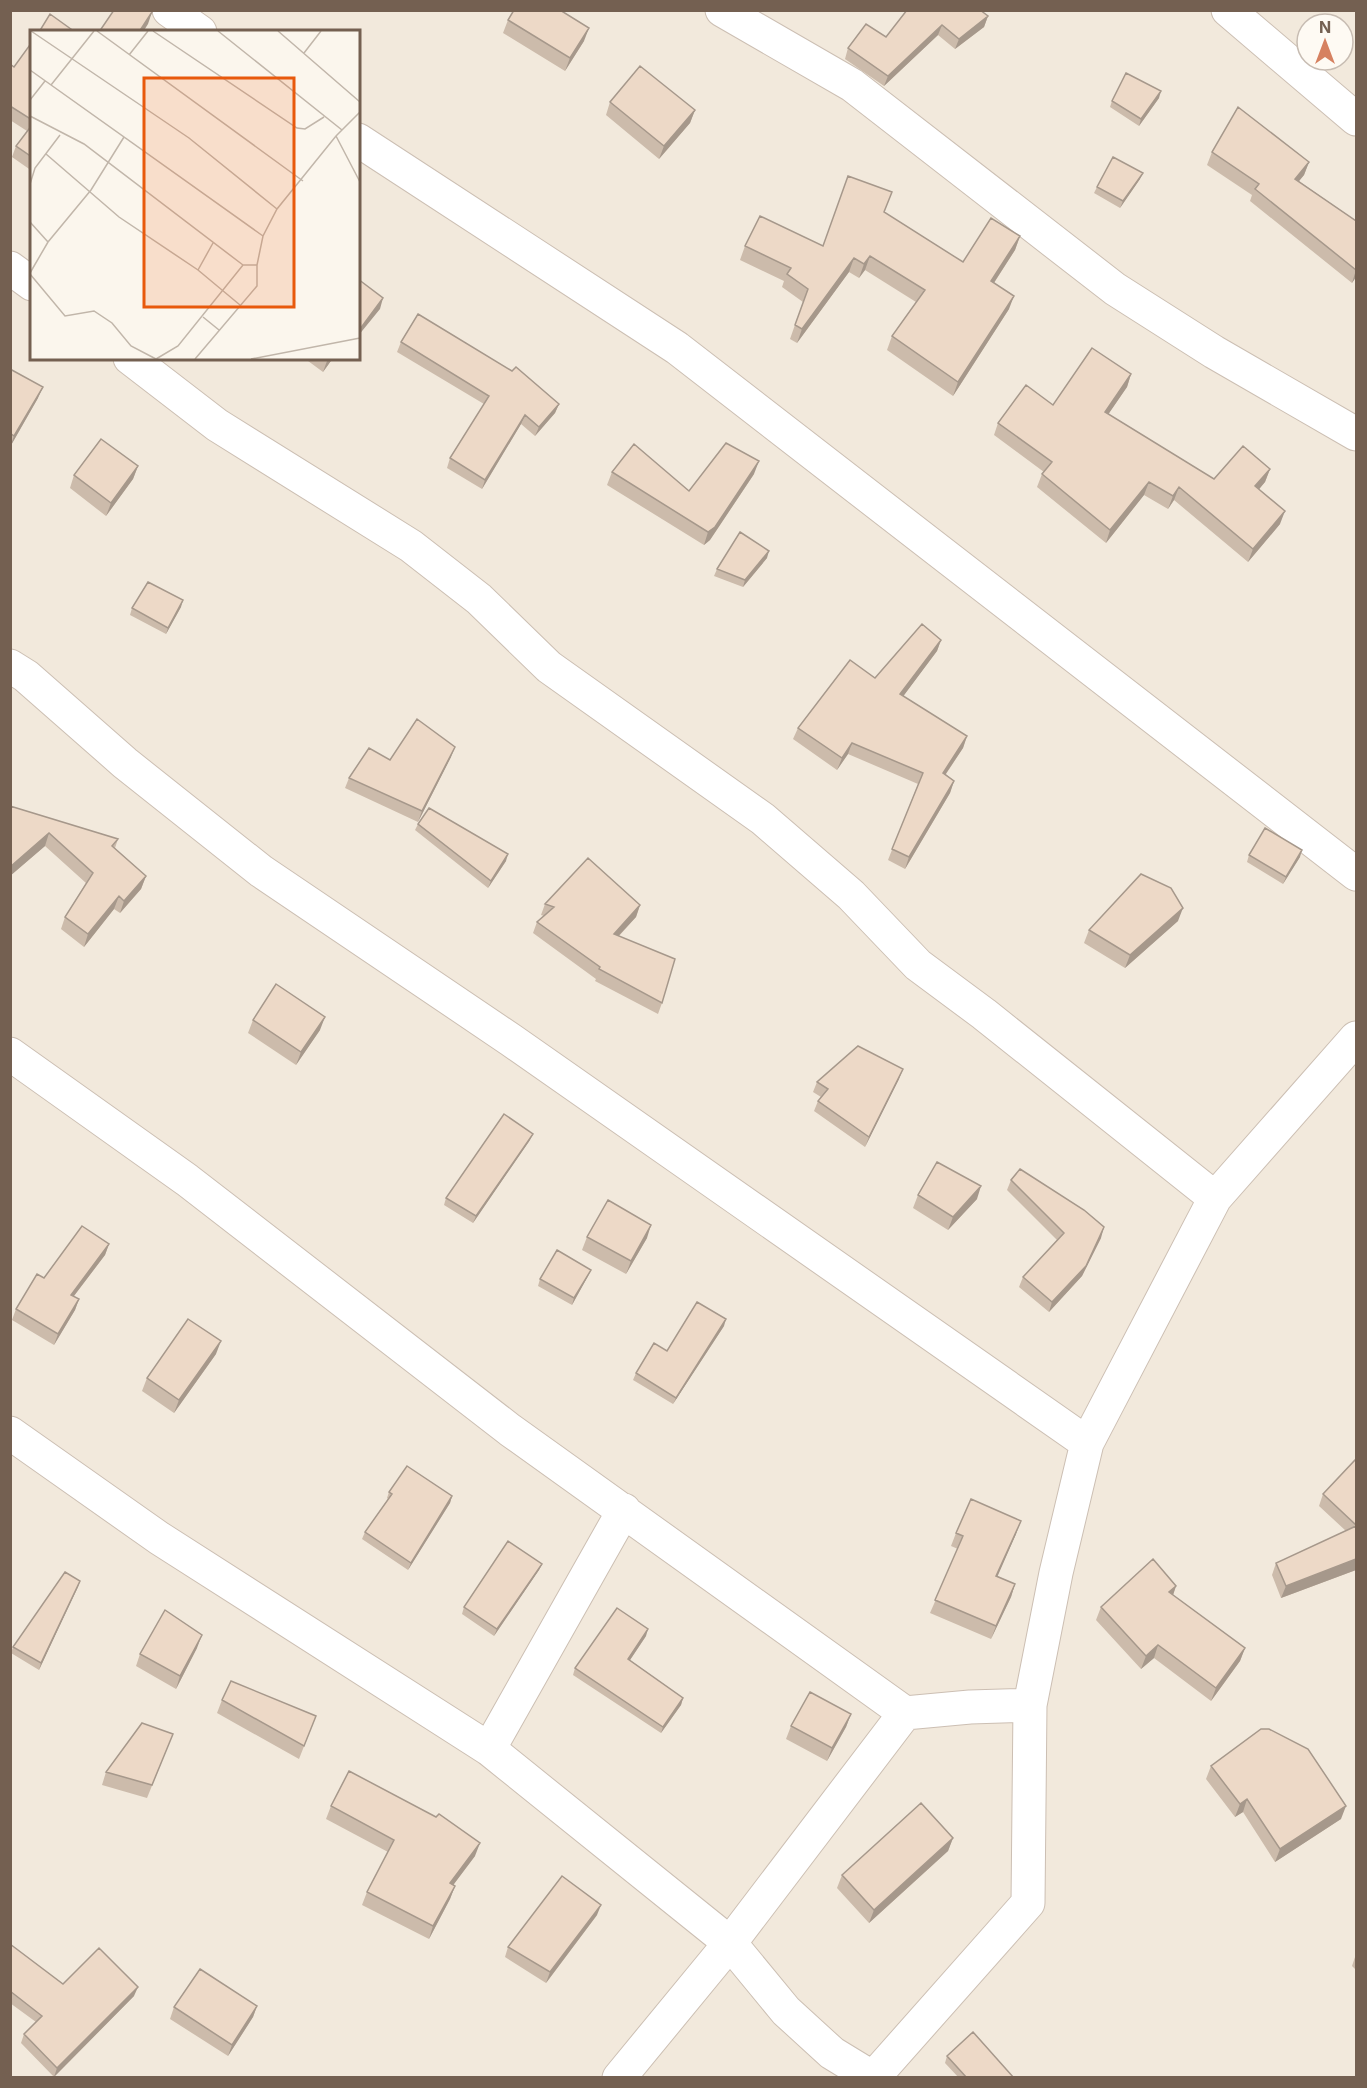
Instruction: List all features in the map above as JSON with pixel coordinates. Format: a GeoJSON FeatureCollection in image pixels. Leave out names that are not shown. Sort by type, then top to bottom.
{"type":"FeatureCollection","features":[{"type":"Feature","properties":{"kind":"street"},"geometry":{"type":"LineString","coordinates":[[169,10],[197,30]]}},
{"type":"Feature","properties":{"kind":"street"},"geometry":{"type":"LineString","coordinates":[[722,10],[852,85],[1115,289],[1214,352],[1356,434]]}},
{"type":"Feature","properties":{"kind":"street"},"geometry":{"type":"LineString","coordinates":[[1228,10],[1356,119]]}},
{"type":"Feature","properties":{"kind":"street"},"geometry":{"type":"LineString","coordinates":[[360,141],[677,348],[1356,874]]}},
{"type":"Feature","properties":{"kind":"street"},"geometry":{"type":"LineString","coordinates":[[10,268],[30,283]]}},
{"type":"Feature","properties":{"kind":"street"},"geometry":{"type":"LineString","coordinates":[[133,360],[217,425],[419,552],[479,599],[549,667],[763,819],[851,895],[918,965],[984,1014],[1215,1198]]}},
{"type":"Feature","properties":{"kind":"street"},"geometry":{"type":"LineString","coordinates":[[10,666],[26,676],[125,763],[261,871],[521,1047],[1087,1443]]}},
{"type":"Feature","properties":{"kind":"street"},"geometry":{"type":"LineString","coordinates":[[10,1433],[159,1538],[489,1749],[730,1943],[786,2012],[832,2053],[873,2078],[1029,1903],[1030,1705],[1056,1573],[1087,1443],[1215,1198],[1356,1038]]}},
{"type":"Feature","properties":{"kind":"street"},"geometry":{"type":"LineString","coordinates":[[10,1054],[187,1180],[501,1423],[904,1713],[970,1707],[1030,1705]]}},
{"type":"Feature","properties":{"kind":"street"},"geometry":{"type":"LineString","coordinates":[[489,1749],[624,1510]]}},
{"type":"Feature","properties":{"kind":"street"},"geometry":{"type":"LineString","coordinates":[[619,2078],[730,1943],[904,1713]]}},
{"type":"Feature","properties":{"kind":"shaded area"},"geometry":{"type":"Polygon","coordinates":[[[11,11],[1356,11],[1356,2077],[11,2077],[11,11]]]}},
{"type":"Feature","properties":{"kind":"building"},"geometry":{"type":"Polygon","coordinates":[[[114,10],[150,10],[152,12],[140,30],[100,30],[114,10]]]}},
{"type":"Feature","properties":{"kind":"building"},"geometry":{"type":"Polygon","coordinates":[[[514,10],[560,10],[589,28],[570,58],[508,20],[514,10]]]}},
{"type":"Feature","properties":{"kind":"building"},"geometry":{"type":"Polygon","coordinates":[[[907,10],[980,10],[988,16],[959,39],[942,25],[888,76],[848,48],[866,24],[886,37],[907,10]]]}},
{"type":"Feature","properties":{"kind":"building"},"geometry":{"type":"Polygon","coordinates":[[[50,14],[72,30],[40,30],[50,14]]]}},
{"type":"Feature","properties":{"kind":"building"},"geometry":{"type":"Polygon","coordinates":[[[30,45],[30,119],[10,106],[10,64],[14,67],[30,45]]]}},
{"type":"Feature","properties":{"kind":"building"},"geometry":{"type":"Polygon","coordinates":[[[640,66],[695,110],[664,146],[610,102],[640,66]]]}},
{"type":"Feature","properties":{"kind":"building"},"geometry":{"type":"Polygon","coordinates":[[[1126,73],[1161,91],[1141,119],[1112,101],[1126,73]]]}},
{"type":"Feature","properties":{"kind":"building"},"geometry":{"type":"Polygon","coordinates":[[[1238,107],[1309,162],[1295,179],[1356,221],[1356,270],[1255,189],[1259,184],[1212,152],[1238,107]]]}},
{"type":"Feature","properties":{"kind":"building"},"geometry":{"type":"Polygon","coordinates":[[[30,128],[30,156],[16,146],[30,128]]]}},
{"type":"Feature","properties":{"kind":"building"},"geometry":{"type":"Polygon","coordinates":[[[1113,157],[1143,173],[1123,201],[1097,187],[1113,157]]]}},
{"type":"Feature","properties":{"kind":"building"},"geometry":{"type":"Polygon","coordinates":[[[848,176],[892,192],[884,212],[963,262],[991,218],[1020,236],[991,281],[1014,296],[958,382],[892,336],[925,290],[870,256],[864,264],[854,258],[802,329],[795,325],[808,289],[787,274],[791,268],[745,246],[760,216],[823,246],[848,176]]]}},
{"type":"Feature","properties":{"kind":"building"},"geometry":{"type":"Polygon","coordinates":[[[360,281],[383,298],[360,329],[360,281]]]}},
{"type":"Feature","properties":{"kind":"building"},"geometry":{"type":"Polygon","coordinates":[[[418,314],[512,371],[516,367],[559,404],[539,427],[525,415],[485,480],[450,458],[489,396],[401,342],[418,314]]]}},
{"type":"Feature","properties":{"kind":"building"},"geometry":{"type":"Polygon","coordinates":[[[1092,348],[1131,374],[1105,412],[1214,479],[1243,446],[1270,469],[1255,486],[1285,511],[1253,549],[1179,487],[1173,496],[1149,482],[1110,530],[1042,474],[1052,462],[998,423],[1026,385],[1053,405],[1092,348]]]}},
{"type":"Feature","properties":{"kind":"building"},"geometry":{"type":"Polygon","coordinates":[[[10,369],[43,387],[14,436],[10,433],[10,369]]]}},
{"type":"Feature","properties":{"kind":"building"},"geometry":{"type":"Polygon","coordinates":[[[101,439],[138,466],[111,503],[74,475],[101,439]]]}},
{"type":"Feature","properties":{"kind":"building"},"geometry":{"type":"Polygon","coordinates":[[[726,443],[759,461],[715,527],[708,532],[612,472],[634,444],[689,491],[726,443]]]}},
{"type":"Feature","properties":{"kind":"building"},"geometry":{"type":"Polygon","coordinates":[[[740,532],[769,551],[745,580],[717,569],[740,532]]]}},
{"type":"Feature","properties":{"kind":"building"},"geometry":{"type":"Polygon","coordinates":[[[148,582],[183,600],[168,628],[132,608],[148,582]]]}},
{"type":"Feature","properties":{"kind":"building"},"geometry":{"type":"Polygon","coordinates":[[[922,624],[941,640],[900,694],[967,736],[943,773],[954,781],[909,857],[892,849],[923,773],[852,743],[842,758],[798,728],[850,660],[875,678],[922,624]]]}},
{"type":"Feature","properties":{"kind":"building"},"geometry":{"type":"Polygon","coordinates":[[[417,719],[455,747],[422,811],[349,778],[369,748],[390,760],[417,719]]]}},
{"type":"Feature","properties":{"kind":"building"},"geometry":{"type":"Polygon","coordinates":[[[10,806],[118,839],[112,846],[146,876],[124,901],[119,896],[88,934],[65,917],[93,873],[49,833],[10,867],[10,806]]]}},
{"type":"Feature","properties":{"kind":"building"},"geometry":{"type":"Polygon","coordinates":[[[429,808],[508,854],[491,881],[418,824],[429,808]]]}},
{"type":"Feature","properties":{"kind":"building"},"geometry":{"type":"Polygon","coordinates":[[[1265,828],[1302,850],[1286,877],[1249,855],[1265,828]]]}},
{"type":"Feature","properties":{"kind":"building"},"geometry":{"type":"Polygon","coordinates":[[[588,858],[640,905],[614,934],[675,959],[662,1003],[599,969],[600,967],[537,922],[554,907],[545,904],[588,858]]]}},
{"type":"Feature","properties":{"kind":"building"},"geometry":{"type":"Polygon","coordinates":[[[1141,874],[1171,888],[1183,908],[1130,955],[1089,930],[1141,874]]]}},
{"type":"Feature","properties":{"kind":"building"},"geometry":{"type":"Polygon","coordinates":[[[276,984],[325,1017],[301,1052],[253,1020],[276,984]]]}},
{"type":"Feature","properties":{"kind":"building"},"geometry":{"type":"Polygon","coordinates":[[[858,1046],[903,1069],[869,1137],[818,1101],[828,1089],[817,1082],[858,1046]]]}},
{"type":"Feature","properties":{"kind":"building"},"geometry":{"type":"Polygon","coordinates":[[[504,1114],[533,1134],[476,1216],[446,1198],[504,1114]]]}},
{"type":"Feature","properties":{"kind":"building"},"geometry":{"type":"Polygon","coordinates":[[[937,1162],[981,1186],[953,1217],[918,1195],[937,1162]]]}},
{"type":"Feature","properties":{"kind":"building"},"geometry":{"type":"Polygon","coordinates":[[[1020,1169],[1084,1210],[1104,1227],[1086,1266],[1052,1302],[1023,1277],[1064,1233],[1011,1180],[1020,1169]]]}},
{"type":"Feature","properties":{"kind":"building"},"geometry":{"type":"Polygon","coordinates":[[[608,1200],[651,1225],[631,1261],[587,1237],[608,1200]]]}},
{"type":"Feature","properties":{"kind":"building"},"geometry":{"type":"Polygon","coordinates":[[[82,1226],[109,1244],[71,1295],[79,1299],[58,1334],[16,1309],[37,1274],[44,1278],[82,1226]]]}},
{"type":"Feature","properties":{"kind":"building"},"geometry":{"type":"Polygon","coordinates":[[[557,1250],[591,1270],[574,1298],[540,1279],[557,1250]]]}},
{"type":"Feature","properties":{"kind":"building"},"geometry":{"type":"Polygon","coordinates":[[[697,1302],[726,1319],[676,1398],[636,1373],[654,1343],[667,1351],[697,1302]]]}},
{"type":"Feature","properties":{"kind":"building"},"geometry":{"type":"Polygon","coordinates":[[[188,1319],[221,1341],[179,1400],[147,1378],[188,1319]]]}},
{"type":"Feature","properties":{"kind":"building"},"geometry":{"type":"Polygon","coordinates":[[[1356,1459],[1356,1525],[1323,1494],[1356,1459]]]}},
{"type":"Feature","properties":{"kind":"building"},"geometry":{"type":"Polygon","coordinates":[[[407,1466],[452,1496],[411,1563],[365,1532],[392,1494],[389,1492],[407,1466]]]}},
{"type":"Feature","properties":{"kind":"building"},"geometry":{"type":"Polygon","coordinates":[[[971,1499],[1021,1521],[996,1576],[1015,1584],[996,1626],[935,1600],[963,1536],[956,1533],[971,1499]]]}},
{"type":"Feature","properties":{"kind":"building"},"geometry":{"type":"Polygon","coordinates":[[[1356,1526],[1356,1559],[1286,1586],[1276,1563],[1356,1526]]]}},
{"type":"Feature","properties":{"kind":"building"},"geometry":{"type":"Polygon","coordinates":[[[508,1541],[542,1564],[497,1629],[464,1607],[508,1541]]]}},
{"type":"Feature","properties":{"kind":"building"},"geometry":{"type":"Polygon","coordinates":[[[1153,1559],[1176,1586],[1169,1592],[1245,1648],[1216,1688],[1158,1645],[1146,1656],[1101,1607],[1153,1559]]]}},
{"type":"Feature","properties":{"kind":"building"},"geometry":{"type":"Polygon","coordinates":[[[65,1572],[80,1581],[41,1663],[13,1647],[65,1572]]]}},
{"type":"Feature","properties":{"kind":"building"},"geometry":{"type":"Polygon","coordinates":[[[617,1608],[648,1629],[628,1659],[683,1698],[663,1727],[575,1668],[617,1608]]]}},
{"type":"Feature","properties":{"kind":"building"},"geometry":{"type":"Polygon","coordinates":[[[165,1610],[202,1635],[180,1676],[140,1654],[165,1610]]]}},
{"type":"Feature","properties":{"kind":"building"},"geometry":{"type":"Polygon","coordinates":[[[231,1681],[316,1716],[304,1746],[222,1700],[231,1681]]]}},
{"type":"Feature","properties":{"kind":"building"},"geometry":{"type":"Polygon","coordinates":[[[810,1692],[851,1714],[832,1748],[791,1726],[810,1692]]]}},
{"type":"Feature","properties":{"kind":"building"},"geometry":{"type":"Polygon","coordinates":[[[142,1723],[173,1734],[152,1785],[106,1772],[142,1723]]]}},
{"type":"Feature","properties":{"kind":"building"},"geometry":{"type":"Polygon","coordinates":[[[1261,1729],[1269,1729],[1308,1749],[1346,1806],[1280,1849],[1247,1799],[1240,1804],[1211,1766],[1261,1729]]]}},
{"type":"Feature","properties":{"kind":"building"},"geometry":{"type":"Polygon","coordinates":[[[349,1771],[436,1817],[439,1814],[480,1843],[450,1883],[455,1886],[433,1926],[367,1892],[394,1840],[331,1806],[349,1771]]]}},
{"type":"Feature","properties":{"kind":"building"},"geometry":{"type":"Polygon","coordinates":[[[921,1803],[953,1838],[874,1910],[842,1875],[921,1803]]]}},
{"type":"Feature","properties":{"kind":"building"},"geometry":{"type":"Polygon","coordinates":[[[562,1876],[601,1905],[550,1972],[508,1947],[562,1876]]]}},
{"type":"Feature","properties":{"kind":"building"},"geometry":{"type":"Polygon","coordinates":[[[10,1944],[63,1984],[99,1948],[138,1987],[57,2068],[24,2034],[42,2016],[10,1991],[10,1944]]]}},
{"type":"Feature","properties":{"kind":"building"},"geometry":{"type":"Polygon","coordinates":[[[200,1969],[257,2006],[232,2045],[174,2007],[200,1969]]]}},
{"type":"Feature","properties":{"kind":"building"},"geometry":{"type":"Polygon","coordinates":[[[973,2032],[1014,2078],[967,2078],[947,2056],[973,2032]]]}}]}
